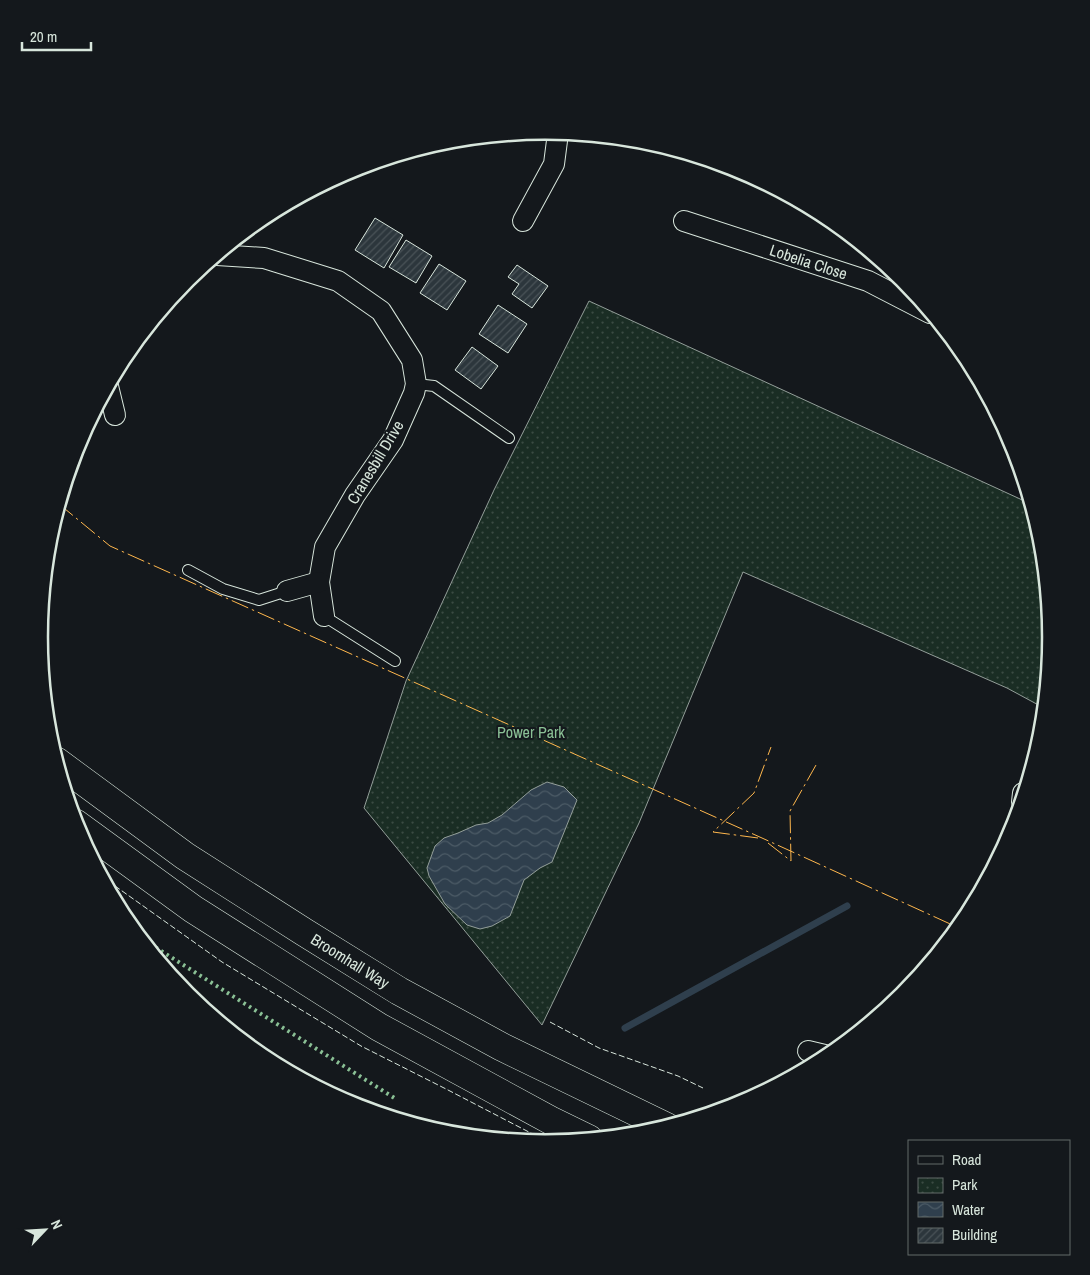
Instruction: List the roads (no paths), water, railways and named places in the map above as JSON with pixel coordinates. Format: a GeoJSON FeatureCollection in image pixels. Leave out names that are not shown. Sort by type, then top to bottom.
{"type":"FeatureCollection","features":[{"type":"Feature","properties":{"kind":"highway","name":"Broomhall Way"},"geometry":{"type":"LineString","coordinates":[[64,767],[185,856],[399,991],[502,1046],[656,1122]]}},
{"type":"Feature","properties":{"kind":"highway"},"geometry":{"type":"LineString","coordinates":[[87,831],[194,909],[378,1027],[579,1134]]}},
{"type":"Feature","properties":{"kind":"street"},"geometry":{"type":"LineString","coordinates":[[523,221],[554,164],[557,140]]}},
{"type":"Feature","properties":{"kind":"street","name":"Lobelia Close"},"geometry":{"type":"LineString","coordinates":[[684,221],[868,281],[916,306]]}},
{"type":"Feature","properties":{"kind":"street","name":"Cranesbill Drive"},"geometry":{"type":"LineString","coordinates":[[226,256],[264,258],[338,281],[381,311],[412,360],[416,384],[414,393],[393,440],[355,495],[326,547],[319,582],[324,616]]}},
{"type":"Feature","properties":{"kind":"street"},"geometry":{"type":"LineString","coordinates":[[110,396],[115,414]]}},
{"type":"Feature","properties":{"kind":"street"},"geometry":{"type":"LineString","coordinates":[[287,592],[319,582]]}},
{"type":"Feature","properties":{"kind":"street"},"geometry":{"type":"LineString","coordinates":[[808,1051],[817,1053]]}},
{"type":"Feature","properties":{"kind":"lane"},"geometry":{"type":"LineString","coordinates":[[416,384],[434,386],[509,438]]}},
{"type":"Feature","properties":{"kind":"lane"},"geometry":{"type":"LineString","coordinates":[[188,570],[223,589],[259,600],[287,592]]}},
{"type":"Feature","properties":{"kind":"lane"},"geometry":{"type":"LineString","coordinates":[[324,616],[395,661]]}},
{"type":"Feature","properties":{"kind":"water"},"geometry":{"type":"Polygon","coordinates":[[[547,782],[564,787],[577,800],[552,862],[524,880],[510,916],[492,926],[480,929],[467,925],[445,904],[429,876],[427,868],[435,846],[444,838],[476,825],[488,823],[502,815],[531,790],[547,782]]]}},
{"type":"Feature","properties":{"kind":"waterway"},"geometry":{"type":"LineString","coordinates":[[625,1028],[847,906]]}},
{"type":"Feature","properties":{"kind":"park label","name":"Power Park"},"geometry":{"type":"Point","coordinates":[531,732]}}]}
